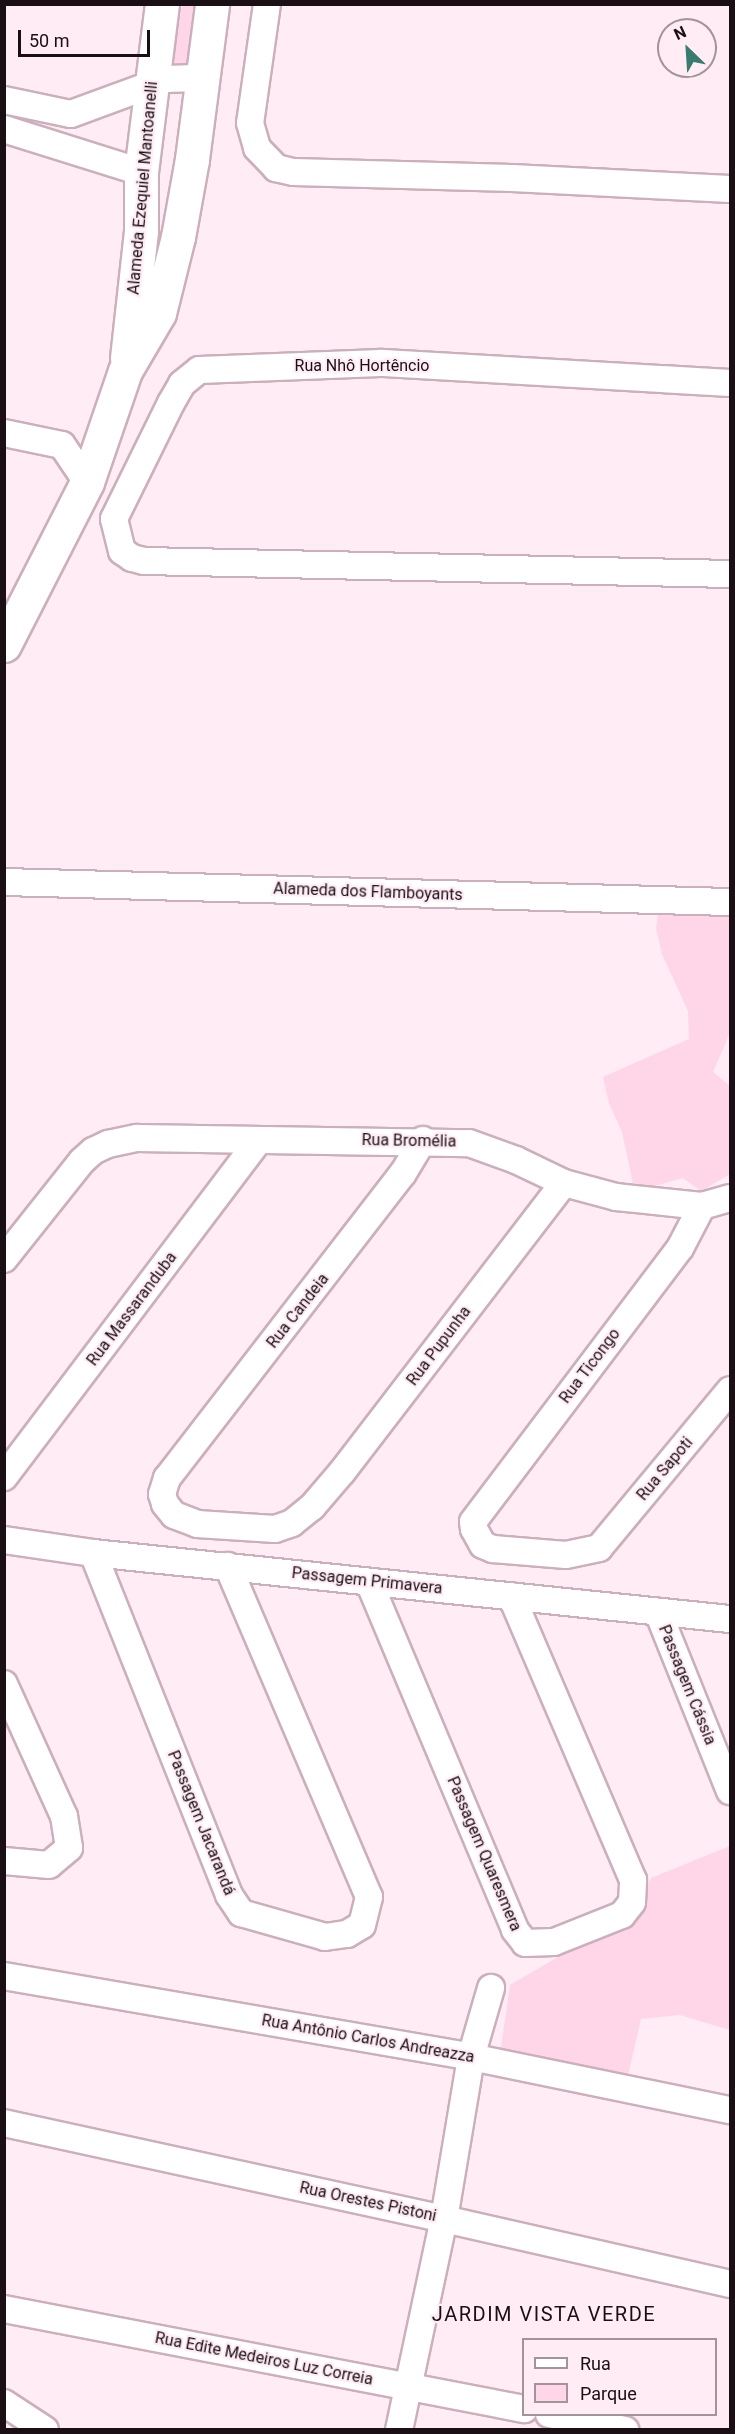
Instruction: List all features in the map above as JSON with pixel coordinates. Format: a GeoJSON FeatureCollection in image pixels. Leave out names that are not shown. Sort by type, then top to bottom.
{"type":"FeatureCollection","features":[{"type":"Feature","properties":{"kind":"main road","name":"Alameda Ezequiel Mantoanelli"},"geometry":{"type":"LineString","coordinates":[[125,371],[141,231],[141,172],[162,4]]}},
{"type":"Feature","properties":{"kind":"main road","name":"Alameda Ezequiel Mantoanelli"},"geometry":{"type":"LineString","coordinates":[[4,645],[87,482],[125,371],[159,313],[178,237],[192,159],[200,81],[212,4]]}},
{"type":"Feature","properties":{"kind":"main road"},"geometry":{"type":"LineString","coordinates":[[141,231],[178,237]]}},
{"type":"Feature","properties":{"kind":"street"},"geometry":{"type":"LineString","coordinates":[[267,4],[250,123],[257,148],[276,168],[294,172],[512,178],[730,189]]}},
{"type":"Feature","properties":{"kind":"street"},"geometry":{"type":"LineString","coordinates":[[4,100],[71,114],[176,77],[200,81]]}},
{"type":"Feature","properties":{"kind":"street"},"geometry":{"type":"LineString","coordinates":[[4,129],[141,172]]}},
{"type":"Feature","properties":{"kind":"street","name":"Rua Nhô Hortêncio"},"geometry":{"type":"LineString","coordinates":[[730,383],[380,363],[199,370],[182,384],[171,403],[114,519],[123,551],[132,558],[144,561],[730,574]]}},
{"type":"Feature","properties":{"kind":"street"},"geometry":{"type":"LineString","coordinates":[[4,433],[62,445],[87,482]]}},
{"type":"Feature","properties":{"kind":"street","name":"Alameda dos Flamboyants"},"geometry":{"type":"LineString","coordinates":[[4,882],[730,903]]}},
{"type":"Feature","properties":{"kind":"street","name":"Rua Bromélia"},"geometry":{"type":"LineString","coordinates":[[4,1259],[82,1161],[93,1151],[108,1144],[136,1138],[258,1141],[423,1140],[470,1143],[516,1160],[564,1183],[616,1197],[702,1206],[730,1198]]}},
{"type":"Feature","properties":{"kind":"street","name":"Rua Candeia"},"geometry":{"type":"LineString","coordinates":[[167,1478],[375,1210],[423,1140]]}},
{"type":"Feature","properties":{"kind":"street","name":"Rua Massaranduba"},"geometry":{"type":"LineString","coordinates":[[4,1477],[258,1141]]}},
{"type":"Feature","properties":{"kind":"street","name":"Rua Pupunha"},"geometry":{"type":"LineString","coordinates":[[167,1478],[162,1494],[165,1504],[174,1515],[197,1524],[275,1529],[292,1523],[312,1507],[342,1472],[564,1183]]}},
{"type":"Feature","properties":{"kind":"street","name":"Rua Ticongo"},"geometry":{"type":"LineString","coordinates":[[599,1548],[566,1555],[493,1548],[483,1545],[473,1522],[680,1248],[702,1206]]}},
{"type":"Feature","properties":{"kind":"street","name":"Rua Sapoti"},"geometry":{"type":"LineString","coordinates":[[599,1548],[730,1390]]}},
{"type":"Feature","properties":{"kind":"street","name":"Passagem Primavera"},"geometry":{"type":"LineString","coordinates":[[4,1540],[93,1553],[730,1619]]}},
{"type":"Feature","properties":{"kind":"street","name":"Passagem Jacarandá"},"geometry":{"type":"LineString","coordinates":[[93,1553],[229,1895],[241,1913],[325,1937],[347,1934],[362,1925],[369,1897],[228,1566]]}},
{"type":"Feature","properties":{"kind":"street","name":"Passagem Quaresmera"},"geometry":{"type":"LineString","coordinates":[[369,1582],[515,1929],[525,1943],[554,1942],[622,1915],[632,1902],[633,1880],[512,1596]]}},
{"type":"Feature","properties":{"kind":"street","name":"Passagem Cássia"},"geometry":{"type":"LineString","coordinates":[[658,1612],[730,1791]]}},
{"type":"Feature","properties":{"kind":"street"},"geometry":{"type":"LineString","coordinates":[[4,1684],[64,1816],[69,1848],[49,1865],[4,1861]]}},
{"type":"Feature","properties":{"kind":"street","name":"Rua Antônio Carlos Andreazza"},"geometry":{"type":"LineString","coordinates":[[4,1976],[471,2057],[730,2110]]}},
{"type":"Feature","properties":{"kind":"street"},"geometry":{"type":"LineString","coordinates":[[399,2430],[444,2219],[471,2057],[491,1988]]}},
{"type":"Feature","properties":{"kind":"street","name":"Rua Orestes Pistoni"},"geometry":{"type":"LineString","coordinates":[[4,2123],[730,2284]]}},
{"type":"Feature","properties":{"kind":"street","name":"Rua Edite Medeiros Luz Correia"},"geometry":{"type":"LineString","coordinates":[[4,2309],[522,2409]]}},
{"type":"Feature","properties":{"kind":"street"},"geometry":{"type":"LineString","coordinates":[[4,2403],[45,2430]]}},
{"type":"Feature","properties":{"kind":"street"},"geometry":{"type":"LineString","coordinates":[[554,2416],[625,2430]]}},
{"type":"Feature","properties":{"kind":"green space"},"geometry":{"type":"Polygon","coordinates":[[[182,5],[206,5],[194,78],[171,68],[182,5]]]}},
{"type":"Feature","properties":{"kind":"green space"},"geometry":{"type":"Polygon","coordinates":[[[730,910],[730,1033],[713,1072],[730,1086],[730,1174],[701,1191],[683,1178],[651,1187],[633,1183],[622,1132],[609,1103],[603,1077],[689,1039],[688,1011],[662,954],[656,928],[658,915],[730,910]]]}},
{"type":"Feature","properties":{"kind":"green space"},"geometry":{"type":"Polygon","coordinates":[[[730,1846],[730,2030],[680,2015],[641,2019],[626,2084],[500,2055],[510,1985],[637,1911],[651,1878],[730,1846]]]}},
{"type":"Feature","properties":{"kind":"district","name":"JARDIM VISTA VERDE"},"geometry":{"type":"Point","coordinates":[544,2314]}}]}
